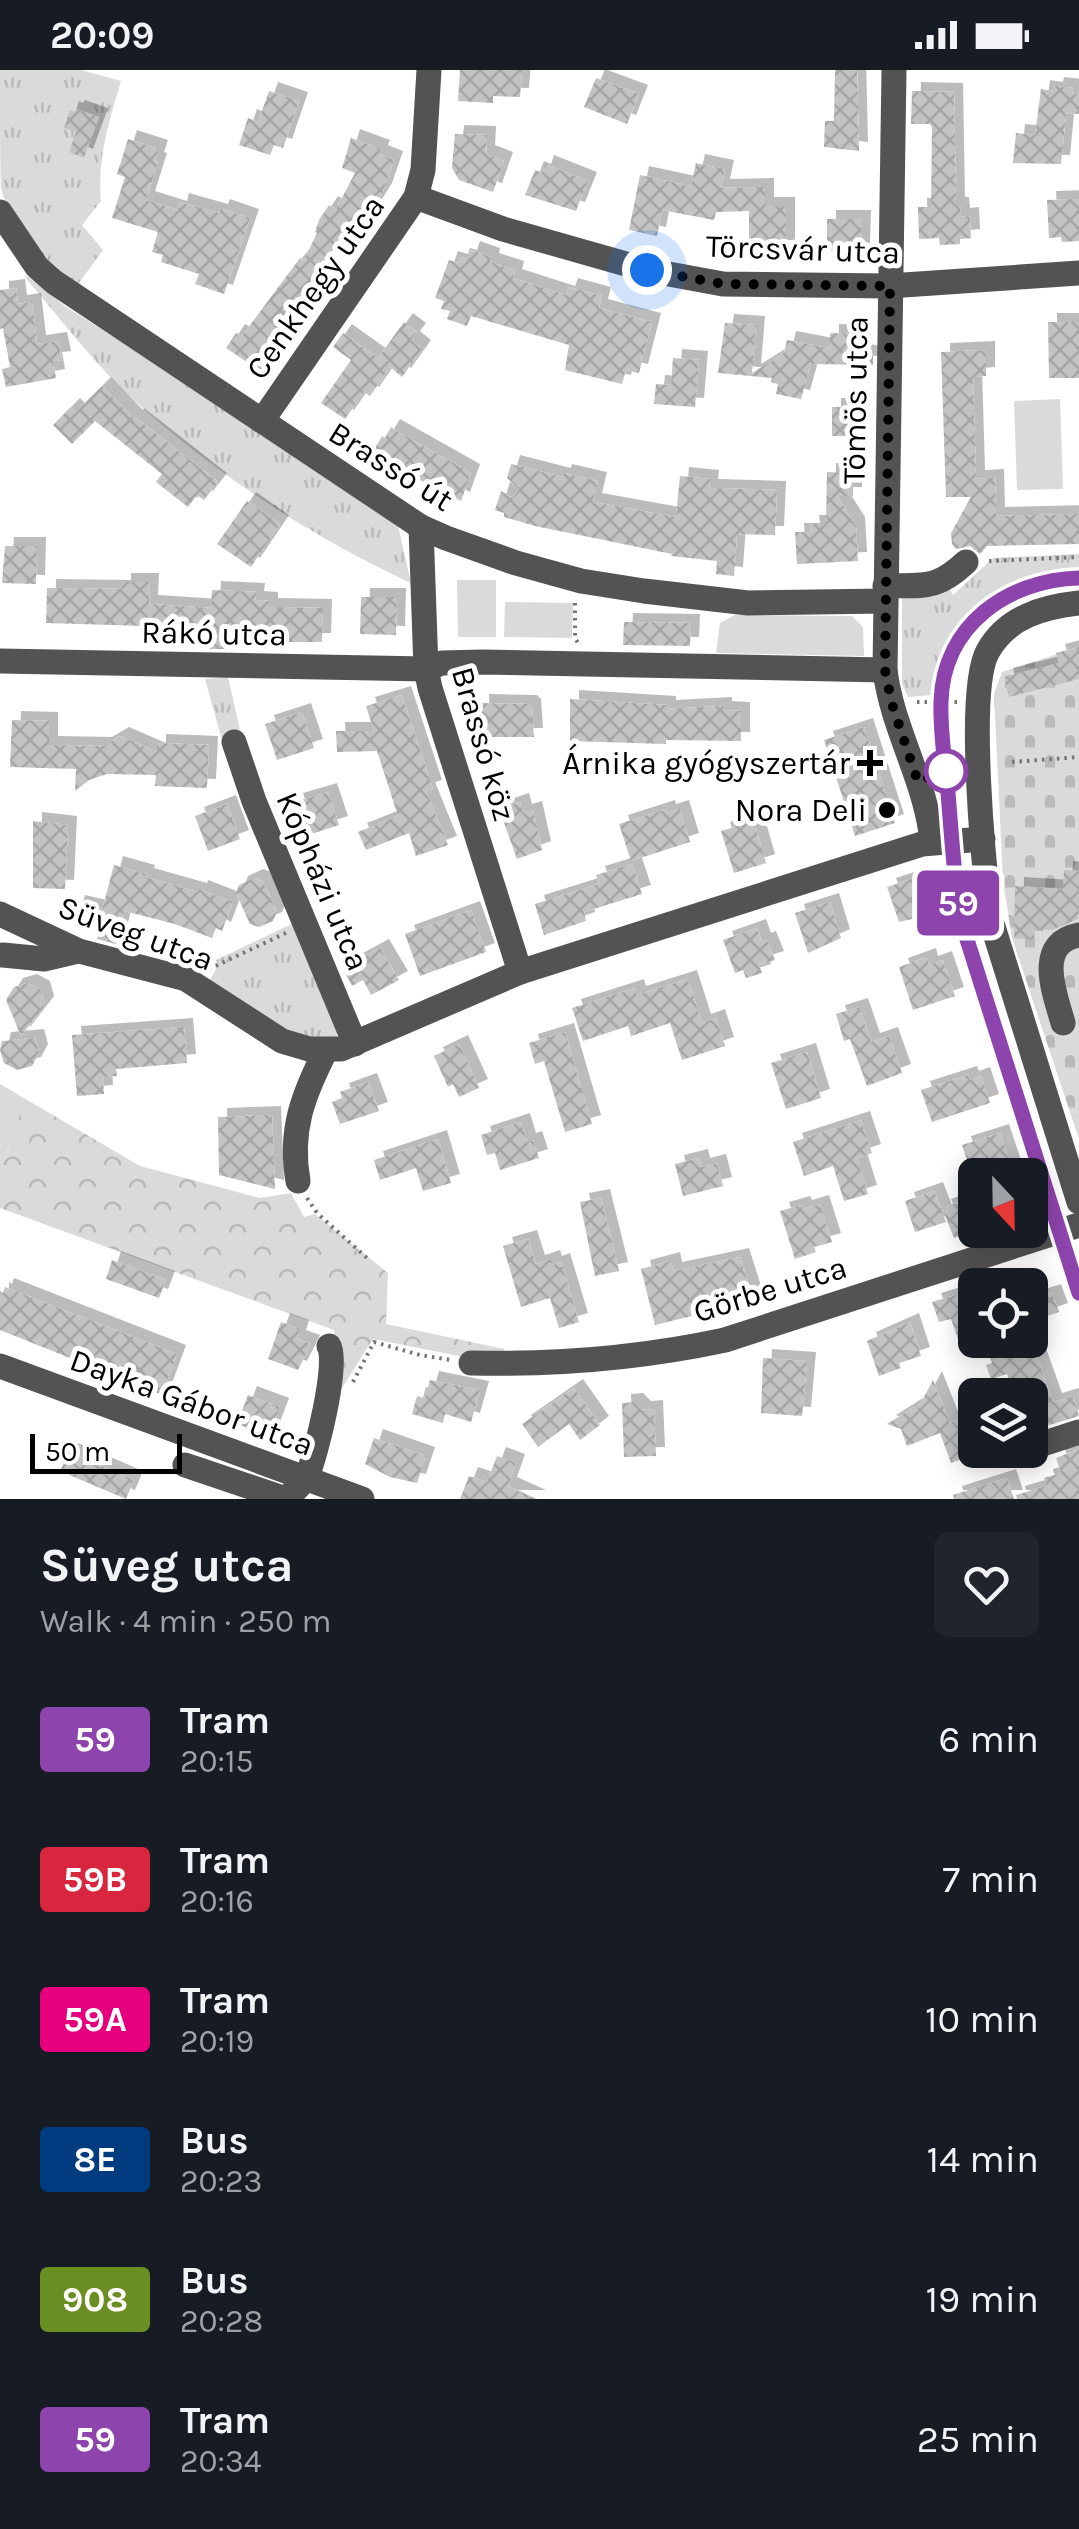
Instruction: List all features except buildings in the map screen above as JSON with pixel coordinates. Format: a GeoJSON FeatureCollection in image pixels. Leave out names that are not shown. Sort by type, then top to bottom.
{"type":"FeatureCollection","features":[{"type":"Feature","properties":{"kind":"street","name":"Cenkhegy utca"},"geometry":{"type":"LineString","coordinates":[[262,421],[416,197],[423,170],[429,70]]}},
{"type":"Feature","properties":{"kind":"street","name":"Tömös utca"},"geometry":{"type":"LineString","coordinates":[[894,70],[885,670],[892,704],[930,820],[932,842]]}},
{"type":"Feature","properties":{"kind":"street","name":"Törcsvár utca"},"geometry":{"type":"LineString","coordinates":[[416,197],[503,230],[684,278],[723,284],[890,286],[1079,273]]}},
{"type":"Feature","properties":{"kind":"street","name":"Brassó út"},"geometry":{"type":"LineString","coordinates":[[0,212],[37,267],[54,282],[420,527],[516,563],[580,581],[748,604],[885,593],[935,584],[945,581],[966,562]]}},
{"type":"Feature","properties":{"kind":"street","name":"Brassó köz"},"geometry":{"type":"LineString","coordinates":[[420,527],[426,670],[520,972]]}},
{"type":"Feature","properties":{"kind":"street"},"geometry":{"type":"LineString","coordinates":[[1079,604],[1036,611],[1009,627],[988,650],[979,687],[983,839],[990,917],[1079,1202]]}},
{"type":"Feature","properties":{"kind":"street","name":"Rákó utca"},"geometry":{"type":"LineString","coordinates":[[0,662],[426,670]]}},
{"type":"Feature","properties":{"kind":"street"},"geometry":{"type":"LineString","coordinates":[[426,670],[442,663],[482,662],[885,670]]}},
{"type":"Feature","properties":{"kind":"street","name":"Kópházi utca"},"geometry":{"type":"LineString","coordinates":[[234,742],[254,801],[354,1044]]}},
{"type":"Feature","properties":{"kind":"street","name":"Süveg utca"},"geometry":{"type":"LineString","coordinates":[[0,914],[78,950],[186,979],[282,1041],[326,1050],[354,1044],[520,972],[932,842],[983,839]]}},
{"type":"Feature","properties":{"kind":"street"},"geometry":{"type":"LineString","coordinates":[[1063,1023],[1050,965],[1059,944],[1068,937],[1079,936]]}},
{"type":"Feature","properties":{"kind":"street"},"geometry":{"type":"LineString","coordinates":[[3,955],[44,959],[78,950]]}},
{"type":"Feature","properties":{"kind":"street"},"geometry":{"type":"LineString","coordinates":[[298,1181],[293,1154],[302,1096],[326,1050]]}},
{"type":"Feature","properties":{"kind":"street","name":"Görbe utca"},"geometry":{"type":"LineString","coordinates":[[471,1362],[570,1362],[676,1350],[725,1340],[1079,1225]]}},
{"type":"Feature","properties":{"kind":"street"},"geometry":{"type":"LineString","coordinates":[[185,1465],[286,1499],[306,1479],[332,1377],[333,1353],[329,1346]]}},
{"type":"Feature","properties":{"kind":"street","name":"Dayka Gábor utca"},"geometry":{"type":"LineString","coordinates":[[0,1366],[362,1499]]}},
{"type":"Feature","properties":{"kind":"street"},"geometry":{"type":"LineString","coordinates":[[1048,1442],[1079,1432]]}},
{"type":"Feature","properties":{"kind":"path"},"geometry":{"type":"LineString","coordinates":[[966,562],[1079,557]]}},
{"type":"Feature","properties":{"kind":"path"},"geometry":{"type":"LineString","coordinates":[[574,601],[575,638],[580,645]]}},
{"type":"Feature","properties":{"kind":"path"},"geometry":{"type":"LineString","coordinates":[[892,704],[958,702]]}},
{"type":"Feature","properties":{"kind":"path"},"geometry":{"type":"LineString","coordinates":[[1012,762],[1079,757]]}},
{"type":"Feature","properties":{"kind":"path"},"geometry":{"type":"LineString","coordinates":[[186,979],[306,923]]}},
{"type":"Feature","properties":{"kind":"path"},"geometry":{"type":"LineString","coordinates":[[298,1181],[317,1214],[367,1258]]}},
{"type":"Feature","properties":{"kind":"path"},"geometry":{"type":"LineString","coordinates":[[348,1390],[374,1342],[420,1355],[471,1362]]}},
{"type":"Feature","properties":{"kind":"green space"},"geometry":{"type":"Polygon","coordinates":[[[0,70],[81,70],[121,81],[102,155],[101,201],[82,225],[103,250],[76,287],[32,242],[5,201],[1,188],[0,70]]]}},
{"type":"Feature","properties":{"kind":"green space"},"geometry":{"type":"Polygon","coordinates":[[[24,276],[398,526],[411,583],[338,546],[267,503],[167,429],[92,357],[24,276]]]}},
{"type":"Feature","properties":{"kind":"green space"},"geometry":{"type":"Polygon","coordinates":[[[1060,399],[1063,489],[1017,490],[1014,401],[1060,399]]]}},
{"type":"Feature","properties":{"kind":"green space"},"geometry":{"type":"Polygon","coordinates":[[[1079,554],[1079,571],[1021,581],[1003,588],[972,610],[947,642],[932,695],[908,697],[902,684],[902,594],[949,586],[953,595],[993,558],[1079,554]]]}},
{"type":"Feature","properties":{"kind":"green space"},"geometry":{"type":"Polygon","coordinates":[[[457,580],[496,580],[496,637],[458,637],[457,580]]]}},
{"type":"Feature","properties":{"kind":"green space"},"geometry":{"type":"Polygon","coordinates":[[[505,602],[573,603],[572,638],[504,637],[505,602]]]}},
{"type":"Feature","properties":{"kind":"green space"},"geometry":{"type":"Polygon","coordinates":[[[735,615],[852,616],[863,627],[864,656],[716,653],[720,623],[735,615]]]}},
{"type":"Feature","properties":{"kind":"green space"},"geometry":{"type":"Polygon","coordinates":[[[1079,647],[1079,1139],[1012,938],[1003,881],[994,694],[1002,672],[1079,647]]]}},
{"type":"Feature","properties":{"kind":"green space"},"geometry":{"type":"Polygon","coordinates":[[[228,677],[242,739],[224,747],[205,679],[228,677]]]}},
{"type":"Feature","properties":{"kind":"green space"},"geometry":{"type":"Polygon","coordinates":[[[296,922],[339,1024],[337,1036],[330,1041],[305,1041],[209,982],[218,965],[216,960],[296,922]]]}},
{"type":"Feature","properties":{"kind":"green space"},"geometry":{"type":"Polygon","coordinates":[[[0,1084],[140,1166],[260,1198],[291,1193],[304,1217],[315,1214],[388,1273],[386,1324],[504,1349],[503,1359],[469,1358],[373,1339],[333,1402],[337,1368],[334,1330],[0,1208],[0,1172],[10,1144],[0,1084]]]}},
{"type":"Feature","properties":{"kind":"green space"},"geometry":{"type":"Polygon","coordinates":[[[0,1084],[25,1100],[0,1172],[0,1084]]]}},
{"type":"Feature","properties":{"kind":"tram line"},"geometry":{"type":"LineString","coordinates":[[1079,578],[1028,587],[984,612],[954,650],[941,702],[955,879],[963,930],[1079,1293]]}},
{"type":"Feature","properties":{"kind":"tram line","name":"59"},"geometry":{"type":"LineString","coordinates":[[1079,578],[1024,586],[982,612],[954,650],[942,692],[941,714],[956,890],[964,930],[1079,1293]]}},
{"type":"Feature","properties":{"kind":"place","name":"Árnika gyógyszertár"},"geometry":{"type":"Point","coordinates":[870,763]}},
{"type":"Feature","properties":{"kind":"place","name":"Nora Deli"},"geometry":{"type":"Point","coordinates":[887,810]}},
{"type":"Feature","properties":{"kind":"route"},"geometry":{"type":"LineString","coordinates":[[647,270],[723,284],[890,286],[886,686],[918,782],[946,771]]}}]}
